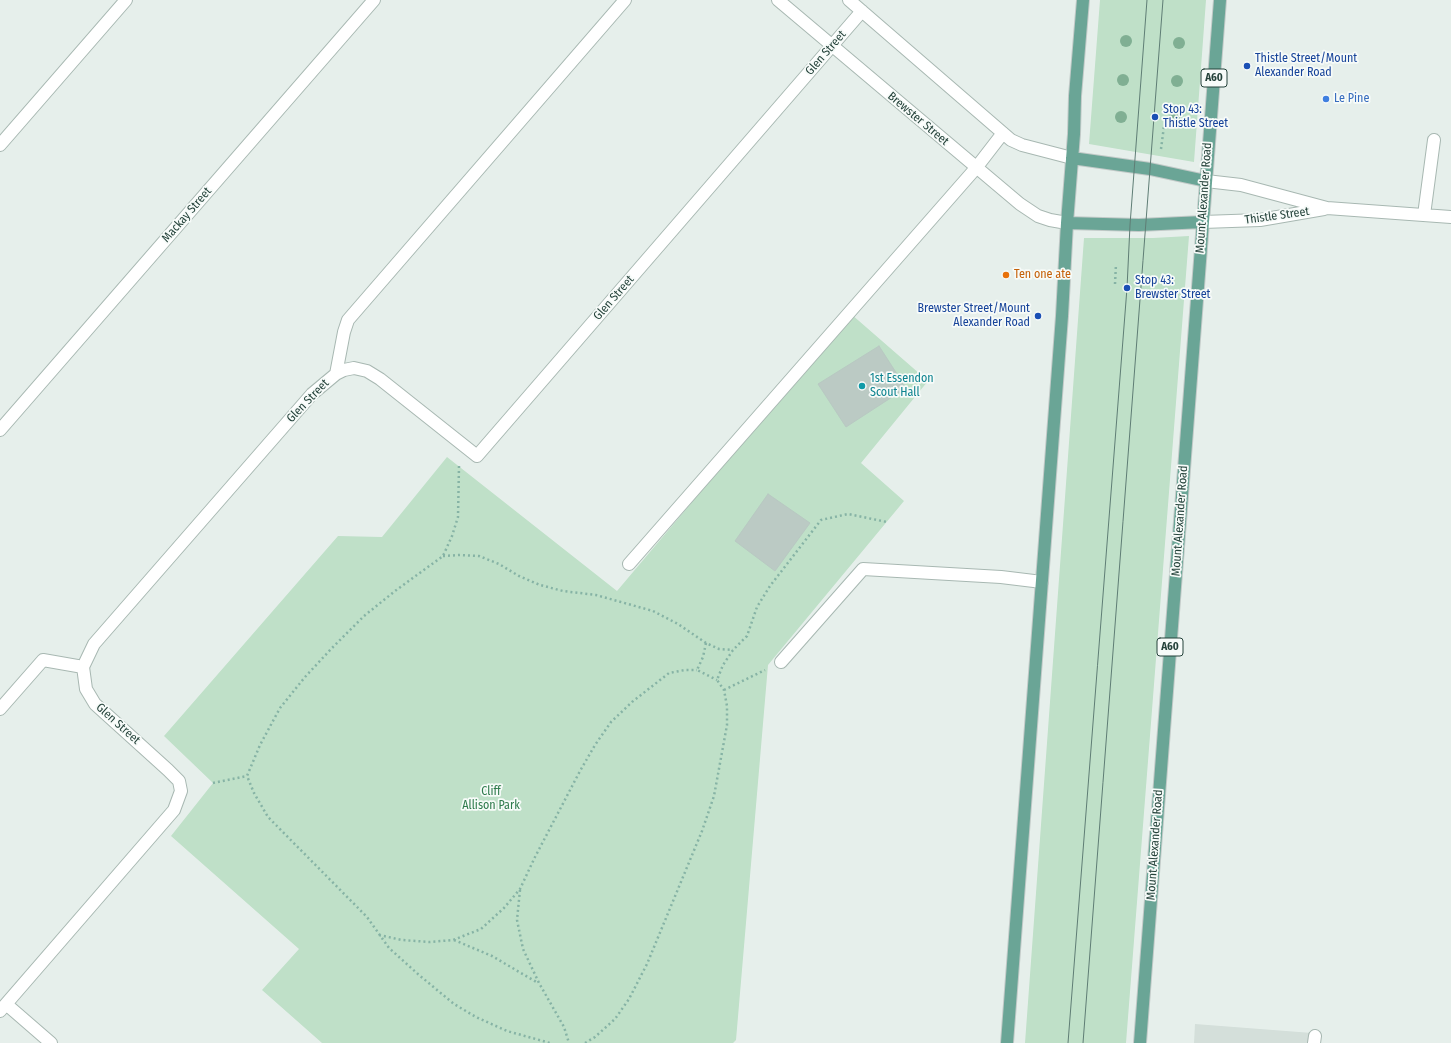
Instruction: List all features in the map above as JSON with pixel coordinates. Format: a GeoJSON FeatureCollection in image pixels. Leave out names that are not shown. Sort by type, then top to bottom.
{"type":"FeatureCollection","features":[{"type":"Feature","properties":{"kind":"main road"},"geometry":{"type":"LineString","coordinates":[[1007,1043],[1062,316],[1075,96],[1083,0]]}},
{"type":"Feature","properties":{"kind":"main road","name":"Mount Alexander Road"},"geometry":{"type":"LineString","coordinates":[[1140,1043],[1220,0]]}},
{"type":"Feature","properties":{"kind":"main road"},"geometry":{"type":"LineString","coordinates":[[1072,158],[1150,169],[1206,181]]}},
{"type":"Feature","properties":{"kind":"main road"},"geometry":{"type":"LineString","coordinates":[[1067,223],[1138,225],[1203,222]]}},
{"type":"Feature","properties":{"kind":"street"},"geometry":{"type":"LineString","coordinates":[[0,145],[126,0]]}},
{"type":"Feature","properties":{"kind":"street","name":"Mackay Street"},"geometry":{"type":"LineString","coordinates":[[0,430],[374,0]]}},
{"type":"Feature","properties":{"kind":"street"},"geometry":{"type":"LineString","coordinates":[[336,374],[344,332],[348,320],[625,0]]}},
{"type":"Feature","properties":{"kind":"street","name":"Brewster Street"},"geometry":{"type":"LineString","coordinates":[[778,0],[976,168],[1027,209],[1038,216],[1067,223]]}},
{"type":"Feature","properties":{"kind":"street"},"geometry":{"type":"LineString","coordinates":[[849,0],[1011,140],[1022,145],[1072,158]]}},
{"type":"Feature","properties":{"kind":"street","name":"Glen Street"},"geometry":{"type":"LineString","coordinates":[[3,1007],[174,810],[181,791],[179,781],[95,704],[86,689],[83,667],[94,644],[312,394],[336,374],[354,368],[367,370],[477,456],[862,11]]}},
{"type":"Feature","properties":{"kind":"street"},"geometry":{"type":"LineString","coordinates":[[629,564],[976,168],[1003,133]]}},
{"type":"Feature","properties":{"kind":"street"},"geometry":{"type":"LineString","coordinates":[[1424,215],[1434,140]]}},
{"type":"Feature","properties":{"kind":"street","name":"Thistle Street"},"geometry":{"type":"LineString","coordinates":[[1206,181],[1242,185],[1327,208],[1451,217]]}},
{"type":"Feature","properties":{"kind":"street","name":"Thistle Street"},"geometry":{"type":"LineString","coordinates":[[1203,222],[1260,220],[1327,208]]}},
{"type":"Feature","properties":{"kind":"street"},"geometry":{"type":"LineString","coordinates":[[781,662],[863,569],[1001,577],[1042,582]]}},
{"type":"Feature","properties":{"kind":"street"},"geometry":{"type":"LineString","coordinates":[[0,709],[42,660],[83,667]]}},
{"type":"Feature","properties":{"kind":"street"},"geometry":{"type":"LineString","coordinates":[[3,1007],[51,1043]]}},
{"type":"Feature","properties":{"kind":"path"},"geometry":{"type":"LineString","coordinates":[[1161,149],[1164,126]]}},
{"type":"Feature","properties":{"kind":"path"},"geometry":{"type":"LineString","coordinates":[[1115,284],[1116,264]]}},
{"type":"Feature","properties":{"kind":"path"},"geometry":{"type":"LineString","coordinates":[[477,456],[459,466],[458,517],[452,536],[443,556],[395,590],[364,616],[305,677],[280,708],[260,745],[247,776],[254,793],[268,817],[367,917],[389,948],[419,975],[454,1004],[476,1017],[507,1031],[550,1043]]}},
{"type":"Feature","properties":{"kind":"path"},"geometry":{"type":"LineString","coordinates":[[717,680],[723,666],[733,650],[746,636],[757,607],[770,586],[821,520],[848,514],[887,522]]}},
{"type":"Feature","properties":{"kind":"path"},"geometry":{"type":"LineString","coordinates":[[443,556],[479,556],[499,564],[519,576],[540,585],[563,591],[596,596],[653,611],[678,624],[706,643],[719,648],[733,650]]}},
{"type":"Feature","properties":{"kind":"path"},"geometry":{"type":"LineString","coordinates":[[697,670],[703,657],[706,643]]}},
{"type":"Feature","properties":{"kind":"path"},"geometry":{"type":"LineString","coordinates":[[724,690],[781,662]]}},
{"type":"Feature","properties":{"kind":"path"},"geometry":{"type":"LineString","coordinates":[[379,935],[402,940],[429,942],[453,940],[481,930],[504,908],[520,889],[580,771],[595,745],[611,722],[632,702],[669,674],[685,670],[697,670],[717,680],[724,690],[727,706],[727,724],[714,796],[694,852],[647,964],[629,999],[615,1019],[595,1037],[585,1043]]}},
{"type":"Feature","properties":{"kind":"path"},"geometry":{"type":"LineString","coordinates":[[213,783],[247,776]]}},
{"type":"Feature","properties":{"kind":"path"},"geometry":{"type":"LineString","coordinates":[[520,889],[517,920],[523,949],[539,983],[564,1027],[570,1043]]}},
{"type":"Feature","properties":{"kind":"path"},"geometry":{"type":"LineString","coordinates":[[453,940],[492,956],[539,983]]}},
{"type":"Feature","properties":{"kind":"shaded area"},"geometry":{"type":"Polygon","coordinates":[[[1195,1024],[1312,1033],[1311,1043],[1194,1043],[1195,1024]]]}},
{"type":"Feature","properties":{"kind":"green space"},"geometry":{"type":"Polygon","coordinates":[[[1100,0],[1206,0],[1194,162],[1089,144],[1100,0]]]}},
{"type":"Feature","properties":{"kind":"green space"},"geometry":{"type":"Polygon","coordinates":[[[1189,236],[1126,1043],[1025,1043],[1084,238],[1153,238],[1189,236]]]}},
{"type":"Feature","properties":{"kind":"green space","name":"Cliff Allison Park"},"geometry":{"type":"Polygon","coordinates":[[[851,314],[928,381],[861,463],[904,501],[768,665],[736,1040],[733,1043],[322,1043],[262,990],[299,949],[171,836],[213,783],[164,736],[338,536],[382,537],[447,457],[617,591],[851,314]]]}},
{"type":"Feature","properties":{"kind":"building","name":"1st Essendon Scout Hall"},"geometry":{"type":"Polygon","coordinates":[[[879,346],[906,388],[846,427],[818,384],[879,346]]]}},
{"type":"Feature","properties":{"kind":"building"},"geometry":{"type":"Polygon","coordinates":[[[768,494],[810,523],[775,571],[735,541],[768,494]]]}},
{"type":"Feature","properties":{"kind":"tram line"},"geometry":{"type":"LineString","coordinates":[[1068,1043],[1127,288],[1130,225],[1147,0]]}},
{"type":"Feature","properties":{"kind":"tram line"},"geometry":{"type":"LineString","coordinates":[[1083,1043],[1163,0]]}},
{"type":"Feature","properties":{"kind":"place","name":"Thistle Street/Mount Alexander Road"},"geometry":{"type":"Point","coordinates":[1247,66]}},
{"type":"Feature","properties":{"kind":"place","name":"Le Pine"},"geometry":{"type":"Point","coordinates":[1326,99]}},
{"type":"Feature","properties":{"kind":"place","name":"Stop 43: Thistle Street"},"geometry":{"type":"Point","coordinates":[1155,117]}},
{"type":"Feature","properties":{"kind":"place","name":"Ten one ate"},"geometry":{"type":"Point","coordinates":[1006,275]}},
{"type":"Feature","properties":{"kind":"place","name":"Stop 43: Brewster Street"},"geometry":{"type":"Point","coordinates":[1127,288]}},
{"type":"Feature","properties":{"kind":"place","name":"Brewster Street/Mount Alexander Road"},"geometry":{"type":"Point","coordinates":[1038,316]}},
{"type":"Feature","properties":{"kind":"place","name":"1st Essendon Scout Hall"},"geometry":{"type":"Point","coordinates":[862,386]}}]}
